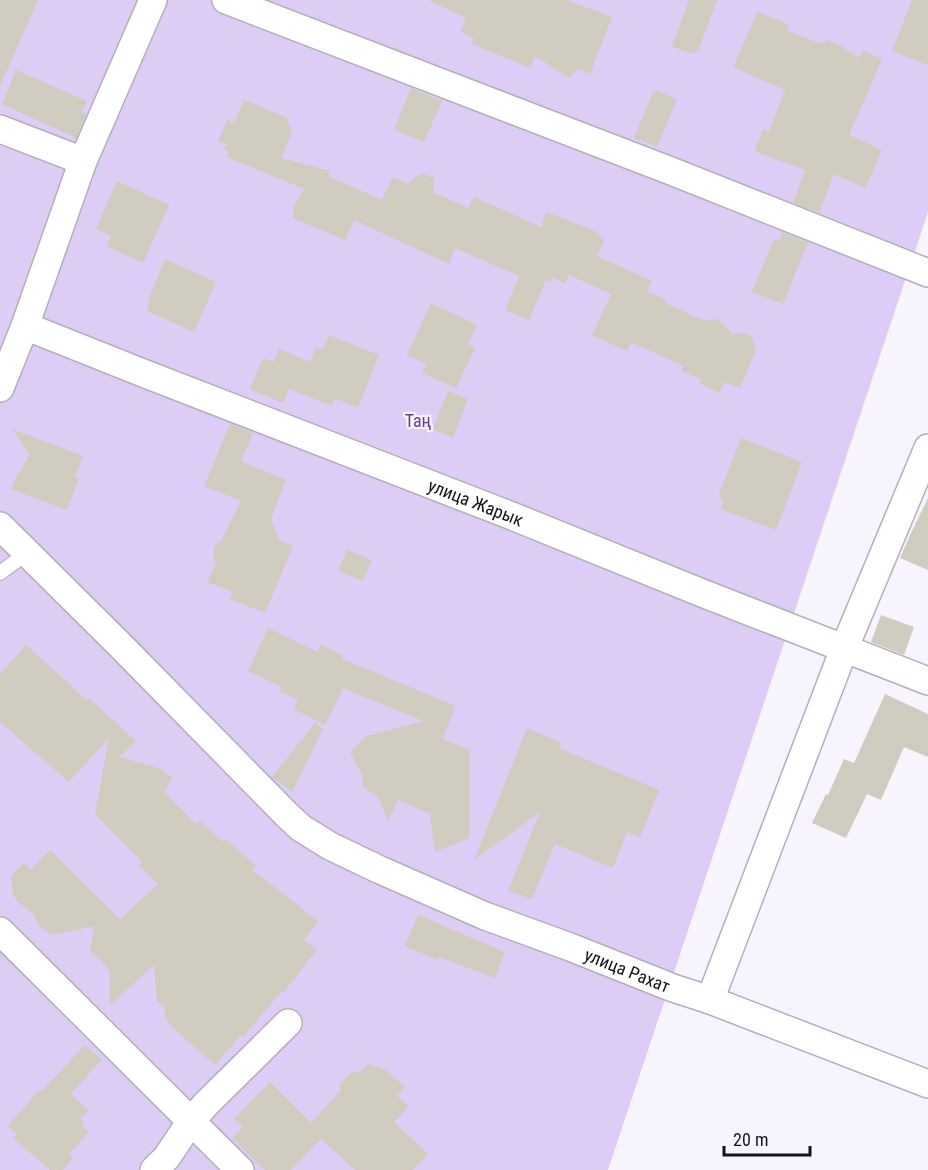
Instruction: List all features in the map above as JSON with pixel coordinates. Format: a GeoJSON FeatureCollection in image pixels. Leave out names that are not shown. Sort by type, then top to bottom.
{"type":"FeatureCollection","features":[{"type":"Feature","properties":{"kind":"street"},"geometry":{"type":"LineString","coordinates":[[0,388],[25,326],[83,161],[153,0]]}},
{"type":"Feature","properties":{"kind":"street"},"geometry":{"type":"LineString","coordinates":[[226,0],[928,273]]}},
{"type":"Feature","properties":{"kind":"street"},"geometry":{"type":"LineString","coordinates":[[0,129],[83,161]]}},
{"type":"Feature","properties":{"kind":"street","name":"улица Жарык"},"geometry":{"type":"LineString","coordinates":[[25,326],[928,681]]}},
{"type":"Feature","properties":{"kind":"street"},"geometry":{"type":"LineString","coordinates":[[710,1000],[844,649],[928,448]]}},
{"type":"Feature","properties":{"kind":"street","name":"улица Рахат"},"geometry":{"type":"LineString","coordinates":[[0,526],[286,815],[301,828],[330,846],[485,916],[928,1084]]}},
{"type":"Feature","properties":{"kind":"street"},"geometry":{"type":"LineString","coordinates":[[0,931],[240,1170]]}},
{"type":"Feature","properties":{"kind":"street"},"geometry":{"type":"LineString","coordinates":[[154,1170],[207,1103],[288,1023]]}},
{"type":"Feature","properties":{"kind":"lane"},"geometry":{"type":"LineString","coordinates":[[0,573],[27,552]]}},
{"type":"Feature","properties":{"kind":"green space","name":"Таң"},"geometry":{"type":"Polygon","coordinates":[[[0,0],[928,0],[928,212],[608,1170],[0,1170],[0,0]]]}},
{"type":"Feature","properties":{"kind":"building"},"geometry":{"type":"Polygon","coordinates":[[[0,0],[38,0],[0,86],[0,0]]]}},
{"type":"Feature","properties":{"kind":"building"},"geometry":{"type":"Polygon","coordinates":[[[428,0],[567,0],[612,17],[590,74],[578,69],[569,78],[535,56],[530,68],[472,44],[474,38],[460,32],[466,18],[428,0]]]}},
{"type":"Feature","properties":{"kind":"building"},"geometry":{"type":"Polygon","coordinates":[[[689,0],[717,0],[695,54],[672,47],[689,0]]]}},
{"type":"Feature","properties":{"kind":"building"},"geometry":{"type":"Polygon","coordinates":[[[912,0],[928,0],[928,65],[892,51],[912,0]]]}},
{"type":"Feature","properties":{"kind":"building"},"geometry":{"type":"Polygon","coordinates":[[[758,11],[789,25],[786,30],[821,44],[828,40],[859,58],[862,50],[882,59],[849,135],[882,150],[865,188],[834,174],[819,213],[793,203],[805,170],[755,151],[763,129],[769,132],[785,90],[733,67],[758,11]]]}},
{"type":"Feature","properties":{"kind":"building"},"geometry":{"type":"Polygon","coordinates":[[[16,70],[87,101],[81,113],[86,115],[76,138],[2,104],[16,70]]]}},
{"type":"Feature","properties":{"kind":"building"},"geometry":{"type":"Polygon","coordinates":[[[411,88],[442,101],[424,142],[394,130],[411,88]]]}},
{"type":"Feature","properties":{"kind":"building"},"geometry":{"type":"Polygon","coordinates":[[[654,90],[677,99],[657,147],[634,138],[654,90]]]}},
{"type":"Feature","properties":{"kind":"building"},"geometry":{"type":"Polygon","coordinates":[[[244,100],[286,117],[292,132],[281,158],[330,171],[328,176],[382,200],[393,177],[408,184],[415,177],[423,174],[435,178],[433,192],[468,208],[474,197],[541,227],[546,212],[593,230],[604,241],[597,256],[652,281],[647,291],[666,300],[665,303],[705,321],[719,320],[732,334],[745,333],[752,338],[756,350],[740,388],[724,382],[719,393],[699,383],[701,379],[681,371],[683,366],[631,342],[627,351],[592,335],[611,294],[569,275],[565,284],[552,277],[550,282],[546,280],[529,320],[505,310],[519,276],[455,248],[449,264],[354,220],[345,240],[293,218],[294,206],[304,189],[227,157],[229,152],[224,149],[226,144],[218,141],[227,120],[234,123],[244,100]]]}},
{"type":"Feature","properties":{"kind":"building"},"geometry":{"type":"Polygon","coordinates":[[[117,181],[169,205],[143,263],[106,246],[111,236],[96,229],[117,181]]]}},
{"type":"Feature","properties":{"kind":"building"},"geometry":{"type":"Polygon","coordinates":[[[782,232],[808,242],[783,304],[752,292],[774,239],[779,242],[782,232]]]}},
{"type":"Feature","properties":{"kind":"building"},"geometry":{"type":"Polygon","coordinates":[[[165,259],[216,282],[194,332],[147,311],[150,303],[148,301],[165,259]]]}},
{"type":"Feature","properties":{"kind":"building"},"geometry":{"type":"Polygon","coordinates":[[[431,303],[477,325],[468,344],[475,348],[456,388],[422,373],[427,364],[407,355],[431,303]]]}},
{"type":"Feature","properties":{"kind":"building"},"geometry":{"type":"Polygon","coordinates":[[[329,335],[379,355],[358,408],[335,398],[332,406],[289,389],[283,403],[250,389],[263,358],[274,362],[279,349],[310,362],[316,347],[323,350],[329,335]]]}},
{"type":"Feature","properties":{"kind":"building"},"geometry":{"type":"Polygon","coordinates":[[[448,391],[468,399],[453,438],[433,429],[448,391]]]}},
{"type":"Feature","properties":{"kind":"building"},"geometry":{"type":"Polygon","coordinates":[[[230,424],[253,433],[241,461],[286,480],[271,519],[279,540],[293,546],[265,613],[230,599],[233,592],[208,582],[216,563],[213,554],[215,545],[221,541],[241,501],[204,486],[230,424]]]}},
{"type":"Feature","properties":{"kind":"building"},"geometry":{"type":"Polygon","coordinates":[[[12,429],[83,456],[75,477],[79,478],[67,510],[11,489],[30,455],[12,429]]]}},
{"type":"Feature","properties":{"kind":"building"},"geometry":{"type":"Polygon","coordinates":[[[741,438],[802,462],[776,530],[721,509],[724,501],[718,497],[741,438]]]}},
{"type":"Feature","properties":{"kind":"building"},"geometry":{"type":"Polygon","coordinates":[[[928,498],[928,570],[900,558],[928,498]]]}},
{"type":"Feature","properties":{"kind":"building"},"geometry":{"type":"Polygon","coordinates":[[[347,550],[372,560],[363,581],[338,571],[347,550]]]}},
{"type":"Feature","properties":{"kind":"building"},"geometry":{"type":"Polygon","coordinates":[[[881,615],[914,627],[904,655],[871,642],[881,615]]]}},
{"type":"Feature","properties":{"kind":"building"},"geometry":{"type":"Polygon","coordinates":[[[268,628],[317,652],[321,644],[343,655],[342,659],[456,706],[442,739],[470,750],[469,838],[435,852],[430,814],[398,800],[388,821],[379,798],[362,786],[363,777],[350,752],[367,736],[423,721],[343,688],[325,725],[294,709],[298,700],[280,691],[282,687],[248,671],[268,628]]]}},
{"type":"Feature","properties":{"kind":"building"},"geometry":{"type":"Polygon","coordinates":[[[26,645],[136,741],[120,757],[161,769],[172,777],[165,792],[195,824],[199,820],[223,842],[226,839],[256,866],[252,870],[318,921],[304,940],[317,949],[284,992],[282,991],[243,1037],[241,1035],[215,1065],[173,1028],[164,1015],[165,1008],[157,1001],[154,965],[110,1005],[110,972],[90,951],[94,926],[52,935],[42,928],[34,914],[18,902],[13,895],[11,876],[24,863],[31,870],[50,850],[120,919],[158,884],[138,865],[142,862],[95,814],[109,738],[69,782],[0,722],[0,674],[26,645]]]}},
{"type":"Feature","properties":{"kind":"building"},"geometry":{"type":"Polygon","coordinates":[[[885,694],[928,714],[928,757],[904,747],[881,800],[867,794],[846,838],[812,823],[844,759],[854,763],[885,694]]]}},
{"type":"Feature","properties":{"kind":"building"},"geometry":{"type":"Polygon","coordinates":[[[315,723],[323,729],[292,792],[272,777],[315,723]]]}},
{"type":"Feature","properties":{"kind":"building"},"geometry":{"type":"Polygon","coordinates":[[[527,728],[562,743],[559,748],[659,790],[640,837],[627,832],[613,868],[555,844],[532,899],[508,891],[540,812],[474,860],[527,728]]]}},
{"type":"Feature","properties":{"kind":"building"},"geometry":{"type":"Polygon","coordinates":[[[418,915],[505,952],[495,978],[439,957],[438,960],[405,946],[418,915]]]}},
{"type":"Feature","properties":{"kind":"building"},"geometry":{"type":"Polygon","coordinates":[[[85,1045],[102,1060],[70,1094],[89,1110],[80,1119],[85,1123],[82,1126],[89,1132],[69,1154],[73,1158],[63,1170],[50,1170],[13,1138],[17,1134],[8,1126],[40,1089],[42,1091],[85,1045]]]}},
{"type":"Feature","properties":{"kind":"building"},"geometry":{"type":"Polygon","coordinates":[[[368,1064],[384,1069],[405,1087],[397,1096],[409,1106],[394,1122],[428,1154],[413,1170],[355,1170],[321,1139],[291,1170],[265,1170],[232,1138],[243,1127],[234,1119],[270,1082],[311,1123],[341,1090],[339,1086],[350,1073],[360,1072],[368,1064]]]}}]}
